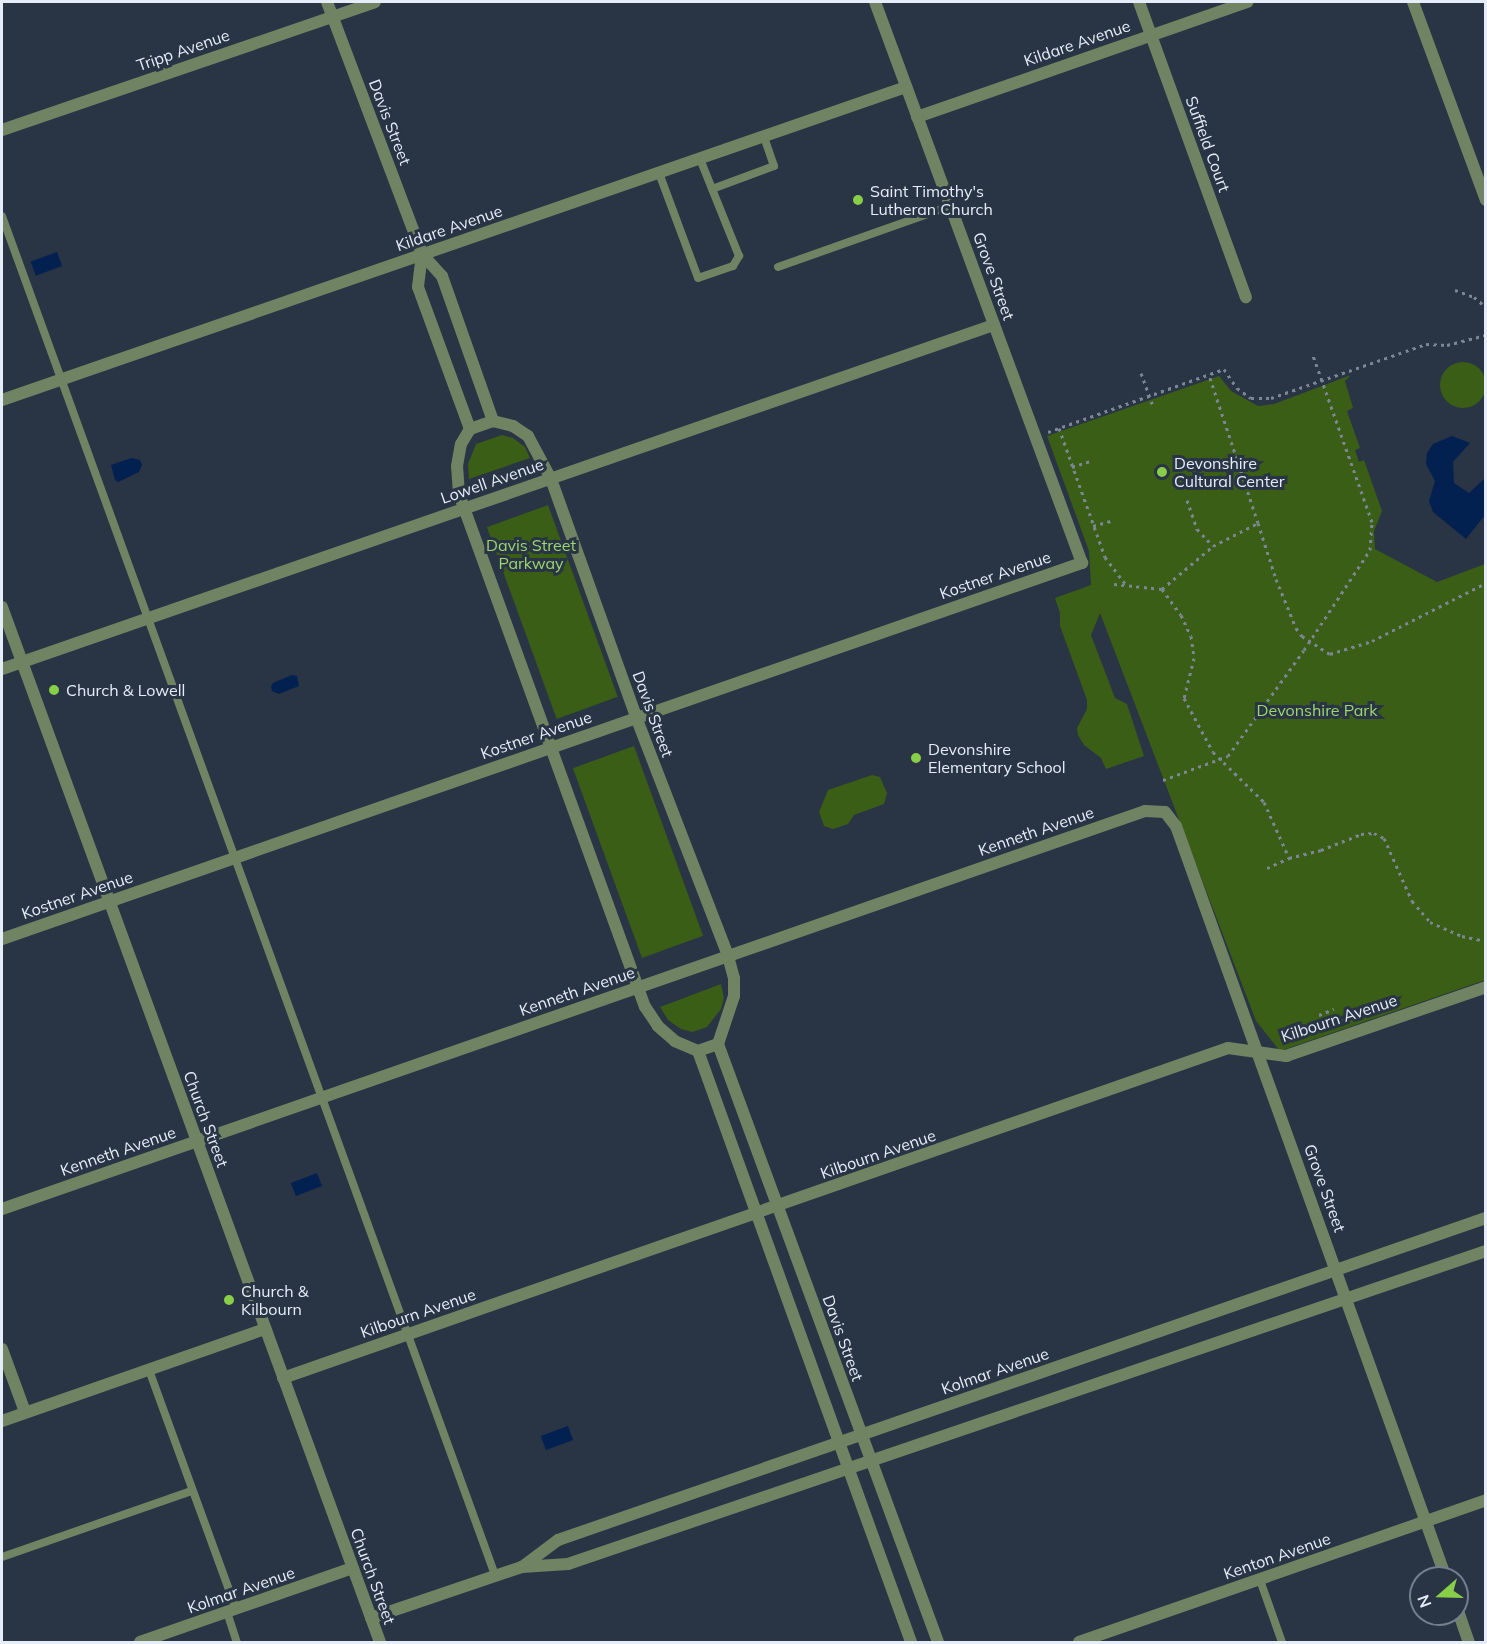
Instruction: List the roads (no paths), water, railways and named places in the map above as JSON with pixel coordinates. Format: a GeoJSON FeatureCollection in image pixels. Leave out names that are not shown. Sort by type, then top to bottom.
{"type":"FeatureCollection","features":[{"type":"Feature","properties":{"kind":"street","name":"Davis Street"},"geometry":{"type":"LineString","coordinates":[[327,2],[422,254],[442,276],[493,421],[513,426],[528,436],[551,478],[636,717],[728,956],[734,978],[734,996],[718,1044],[938,1642]]}},
{"type":"Feature","properties":{"kind":"street","name":"Tripp Avenue"},"geometry":{"type":"LineString","coordinates":[[2,130],[375,2]]}},
{"type":"Feature","properties":{"kind":"street","name":"Grove Street"},"geometry":{"type":"LineString","coordinates":[[875,2],[1082,563]]}},
{"type":"Feature","properties":{"kind":"street","name":"Suffield Court"},"geometry":{"type":"LineString","coordinates":[[1139,2],[1246,297]]}},
{"type":"Feature","properties":{"kind":"street","name":"Kildare Avenue"},"geometry":{"type":"LineString","coordinates":[[917,117],[1248,2]]}},
{"type":"Feature","properties":{"kind":"street"},"geometry":{"type":"LineString","coordinates":[[1413,2],[1485,200]]}},
{"type":"Feature","properties":{"kind":"street","name":"Kildare Avenue"},"geometry":{"type":"LineString","coordinates":[[2,400],[906,87]]}},
{"type":"Feature","properties":{"kind":"street","name":"Davis Street"},"geometry":{"type":"LineString","coordinates":[[422,254],[418,287],[470,429]]}},
{"type":"Feature","properties":{"kind":"street","name":"Lowell Avenue"},"geometry":{"type":"LineString","coordinates":[[2,669],[994,325]]}},
{"type":"Feature","properties":{"kind":"street"},"geometry":{"type":"LineString","coordinates":[[493,421],[470,429],[461,444],[457,466],[458,488],[464,509],[645,1007],[658,1026],[675,1041],[698,1051],[718,1044]]}},
{"type":"Feature","properties":{"kind":"street","name":"Kostner Avenue"},"geometry":{"type":"LineString","coordinates":[[2,939],[1082,563]]}},
{"type":"Feature","properties":{"kind":"street","name":"Church Street"},"geometry":{"type":"LineString","coordinates":[[2,607],[380,1642]]}},
{"type":"Feature","properties":{"kind":"street","name":"Kenneth Avenue"},"geometry":{"type":"LineString","coordinates":[[2,1209],[1144,811],[1165,812]]}},
{"type":"Feature","properties":{"kind":"street","name":"Grove Street"},"geometry":{"type":"LineString","coordinates":[[1165,812],[1176,826],[1442,1566]]}},
{"type":"Feature","properties":{"kind":"street","name":"Kilbourn Avenue"},"geometry":{"type":"LineString","coordinates":[[283,1378],[1228,1048],[1286,1056],[1485,987]]}},
{"type":"Feature","properties":{"kind":"street"},"geometry":{"type":"LineString","coordinates":[[698,1051],[837,1443],[911,1642]]}},
{"type":"Feature","properties":{"kind":"street","name":"Kolmar Avenue"},"geometry":{"type":"LineString","coordinates":[[522,1567],[558,1540],[1485,1218]]}},
{"type":"Feature","properties":{"kind":"street","name":"Kolmar Avenue"},"geometry":{"type":"LineString","coordinates":[[371,1618],[522,1567],[568,1564],[1485,1251]]}},
{"type":"Feature","properties":{"kind":"street"},"geometry":{"type":"LineString","coordinates":[[2,1421],[265,1329]]}},
{"type":"Feature","properties":{"kind":"street"},"geometry":{"type":"LineString","coordinates":[[2,1348],[25,1412]]}},
{"type":"Feature","properties":{"kind":"street","name":"Kenton Avenue"},"geometry":{"type":"LineString","coordinates":[[1079,1642],[1485,1500]]}},
{"type":"Feature","properties":{"kind":"street","name":"Kolmar Avenue"},"geometry":{"type":"LineString","coordinates":[[140,1642],[352,1568]]}},
{"type":"Feature","properties":{"kind":"street"},"geometry":{"type":"LineString","coordinates":[[1464,1626],[1470,1642]]}},
{"type":"Feature","properties":{"kind":"lane"},"geometry":{"type":"LineString","coordinates":[[712,189],[774,166],[764,136]]}},
{"type":"Feature","properties":{"kind":"lane"},"geometry":{"type":"LineString","coordinates":[[659,173],[698,278],[733,266],[739,256],[700,159]]}},
{"type":"Feature","properties":{"kind":"lane"},"geometry":{"type":"LineString","coordinates":[[778,267],[950,206]]}},
{"type":"Feature","properties":{"kind":"lane"},"geometry":{"type":"LineString","coordinates":[[2,216],[495,1575]]}},
{"type":"Feature","properties":{"kind":"lane"},"geometry":{"type":"LineString","coordinates":[[149,1370],[231,1611],[237,1642]]}},
{"type":"Feature","properties":{"kind":"lane"},"geometry":{"type":"LineString","coordinates":[[2,1557],[192,1491]]}},
{"type":"Feature","properties":{"kind":"lane"},"geometry":{"type":"LineString","coordinates":[[1260,1580],[1282,1642]]}},
{"type":"Feature","properties":{"kind":"water"},"geometry":{"type":"Polygon","coordinates":[[[57,252],[62,266],[36,276],[31,262],[57,252]]]}},
{"type":"Feature","properties":{"kind":"water"},"geometry":{"type":"Polygon","coordinates":[[[1452,436],[1470,443],[1453,462],[1454,483],[1469,493],[1485,478],[1485,515],[1466,539],[1433,512],[1429,501],[1435,481],[1426,464],[1427,453],[1433,444],[1452,436]]]}},
{"type":"Feature","properties":{"kind":"water"},"geometry":{"type":"Polygon","coordinates":[[[132,458],[140,460],[142,465],[139,472],[118,482],[115,480],[111,465],[132,458]]]}},
{"type":"Feature","properties":{"kind":"water"},"geometry":{"type":"Polygon","coordinates":[[[292,675],[297,676],[299,686],[279,694],[272,691],[273,683],[292,675]]]}},
{"type":"Feature","properties":{"kind":"water"},"geometry":{"type":"Polygon","coordinates":[[[317,1173],[322,1186],[296,1196],[291,1183],[317,1173]]]}},
{"type":"Feature","properties":{"kind":"water"},"geometry":{"type":"Polygon","coordinates":[[[568,1426],[573,1440],[546,1450],[541,1436],[568,1426]]]}},
{"type":"Feature","properties":{"kind":"place","name":"Saint Timothy's Lutheran Church"},"geometry":{"type":"Point","coordinates":[858,200]}},
{"type":"Feature","properties":{"kind":"place","name":"Devonshire Cultural Center"},"geometry":{"type":"Point","coordinates":[1162,472]}},
{"type":"Feature","properties":{"kind":"place","name":"Church & Lowell"},"geometry":{"type":"Point","coordinates":[54,690]}},
{"type":"Feature","properties":{"kind":"place","name":"Devonshire Elementary School"},"geometry":{"type":"Point","coordinates":[916,758]}},
{"type":"Feature","properties":{"kind":"place","name":"Church & Kilbourn"},"geometry":{"type":"Point","coordinates":[229,1300]}},
{"type":"Feature","properties":{"kind":"park label","name":"Davis Street Parkway"},"geometry":{"type":"Point","coordinates":[531,554]}},
{"type":"Feature","properties":{"kind":"park label","name":"Devonshire Park"},"geometry":{"type":"Point","coordinates":[1317,710]}}]}
